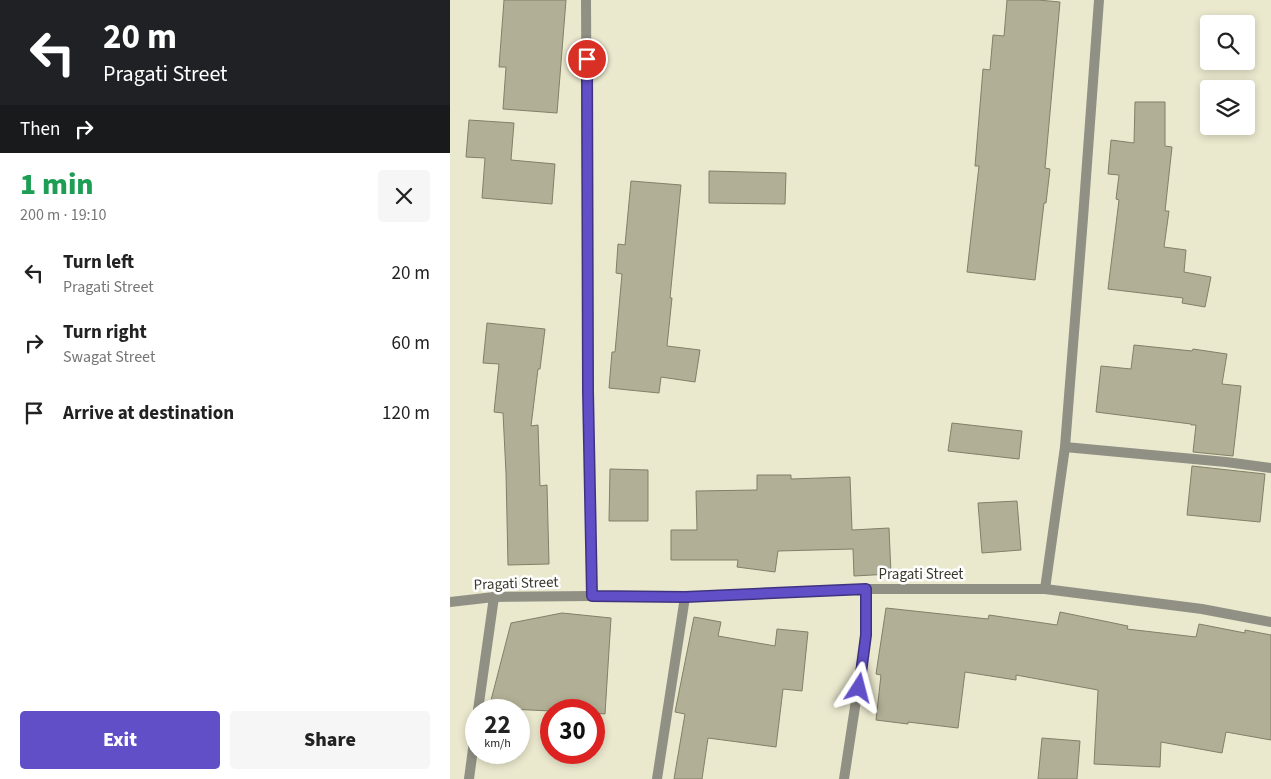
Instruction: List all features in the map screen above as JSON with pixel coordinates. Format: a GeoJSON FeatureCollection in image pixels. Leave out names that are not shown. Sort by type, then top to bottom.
{"type":"FeatureCollection","features":[{"type":"Feature","properties":{"kind":"street"},"geometry":{"type":"LineString","coordinates":[[586,0],[588,382],[592,596]]}},
{"type":"Feature","properties":{"kind":"street"},"geometry":{"type":"LineString","coordinates":[[1046,589],[1065,447],[1099,0]]}},
{"type":"Feature","properties":{"kind":"street"},"geometry":{"type":"LineString","coordinates":[[1065,447],[1271,468]]}},
{"type":"Feature","properties":{"kind":"street"},"geometry":{"type":"LineString","coordinates":[[844,779],[866,644],[866,589]]}},
{"type":"Feature","properties":{"kind":"street","name":"Pragati Street"},"geometry":{"type":"LineString","coordinates":[[450,602],[494,596],[685,597],[866,589],[1046,589],[1202,609],[1271,622]]}},
{"type":"Feature","properties":{"kind":"street"},"geometry":{"type":"LineString","coordinates":[[480,699],[494,596]]}},
{"type":"Feature","properties":{"kind":"street"},"geometry":{"type":"LineString","coordinates":[[657,779],[685,597]]}},
{"type":"Feature","properties":{"kind":"street"},"geometry":{"type":"LineString","coordinates":[[469,779],[471,764]]}},
{"type":"Feature","properties":{"kind":"building"},"geometry":{"type":"Polygon","coordinates":[[[504,0],[566,0],[557,113],[503,109],[506,67],[499,67],[504,0]]]}},
{"type":"Feature","properties":{"kind":"building"},"geometry":{"type":"Polygon","coordinates":[[[1007,0],[1060,2],[1045,168],[1050,169],[1035,280],[967,272],[979,166],[975,166],[983,69],[990,70],[993,35],[1004,36],[1007,0]]]}},
{"type":"Feature","properties":{"kind":"building"},"geometry":{"type":"Polygon","coordinates":[[[1135,102],[1165,102],[1165,146],[1172,147],[1165,211],[1169,211],[1164,247],[1186,250],[1184,272],[1211,277],[1205,307],[1182,303],[1183,298],[1108,289],[1119,200],[1116,199],[1119,175],[1108,174],[1111,140],[1134,143],[1135,102]]]}},
{"type":"Feature","properties":{"kind":"building"},"geometry":{"type":"Polygon","coordinates":[[[469,120],[514,123],[511,160],[555,164],[552,204],[482,198],[485,158],[466,157],[469,120]]]}},
{"type":"Feature","properties":{"kind":"building"},"geometry":{"type":"Polygon","coordinates":[[[709,171],[786,173],[785,204],[709,203],[709,171]]]}},
{"type":"Feature","properties":{"kind":"building"},"geometry":{"type":"Polygon","coordinates":[[[631,181],[681,185],[667,346],[700,350],[695,382],[661,377],[659,393],[609,388],[612,352],[615,352],[622,274],[616,273],[618,244],[625,245],[631,181]]]}},
{"type":"Feature","properties":{"kind":"building"},"geometry":{"type":"Polygon","coordinates":[[[487,323],[545,329],[531,426],[538,425],[540,486],[547,485],[549,564],[508,565],[503,413],[494,412],[499,364],[483,363],[487,323]]]}},
{"type":"Feature","properties":{"kind":"building"},"geometry":{"type":"Polygon","coordinates":[[[1134,345],[1192,351],[1193,349],[1227,354],[1222,384],[1241,386],[1233,456],[1193,452],[1196,425],[1096,412],[1101,366],[1131,369],[1134,345]]]}},
{"type":"Feature","properties":{"kind":"building"},"geometry":{"type":"Polygon","coordinates":[[[952,423],[1022,431],[1019,459],[948,451],[952,423]]]}},
{"type":"Feature","properties":{"kind":"building"},"geometry":{"type":"Polygon","coordinates":[[[1192,466],[1265,474],[1260,522],[1187,515],[1192,466]]]}},
{"type":"Feature","properties":{"kind":"building"},"geometry":{"type":"Polygon","coordinates":[[[610,469],[648,470],[648,521],[609,521],[610,469]]]}},
{"type":"Feature","properties":{"kind":"building"},"geometry":{"type":"Polygon","coordinates":[[[757,475],[791,475],[791,479],[850,477],[852,530],[889,528],[891,574],[854,576],[853,549],[778,551],[775,572],[737,567],[738,560],[671,560],[671,530],[697,530],[696,491],[757,490],[757,475]]]}},
{"type":"Feature","properties":{"kind":"building"},"geometry":{"type":"Polygon","coordinates":[[[1017,501],[1021,550],[982,553],[978,503],[1017,501]]]}},
{"type":"Feature","properties":{"kind":"building"},"geometry":{"type":"Polygon","coordinates":[[[886,608],[988,619],[989,615],[1057,625],[1060,612],[1128,626],[1127,629],[1196,637],[1199,624],[1245,633],[1245,630],[1271,635],[1271,740],[1226,732],[1222,753],[1161,742],[1160,767],[1094,764],[1098,690],[1016,675],[1016,680],[965,672],[958,728],[876,720],[881,675],[876,674],[886,608]]]}},
{"type":"Feature","properties":{"kind":"building"},"geometry":{"type":"Polygon","coordinates":[[[562,613],[611,618],[605,714],[605,699],[540,699],[540,710],[530,710],[530,699],[491,699],[511,623],[562,613]]]}},
{"type":"Feature","properties":{"kind":"building"},"geometry":{"type":"Polygon","coordinates":[[[694,617],[721,622],[718,636],[775,646],[777,629],[808,632],[802,691],[783,689],[776,747],[708,738],[702,779],[674,779],[685,714],[675,712],[694,617]]]}},
{"type":"Feature","properties":{"kind":"building"},"geometry":{"type":"Polygon","coordinates":[[[1042,738],[1080,741],[1077,779],[1038,779],[1042,738]]]}},
{"type":"Feature","properties":{"kind":"route"},"geometry":{"type":"LineString","coordinates":[[587,59],[588,391],[592,596],[685,597],[866,589],[866,635],[859,688]]}}]}
